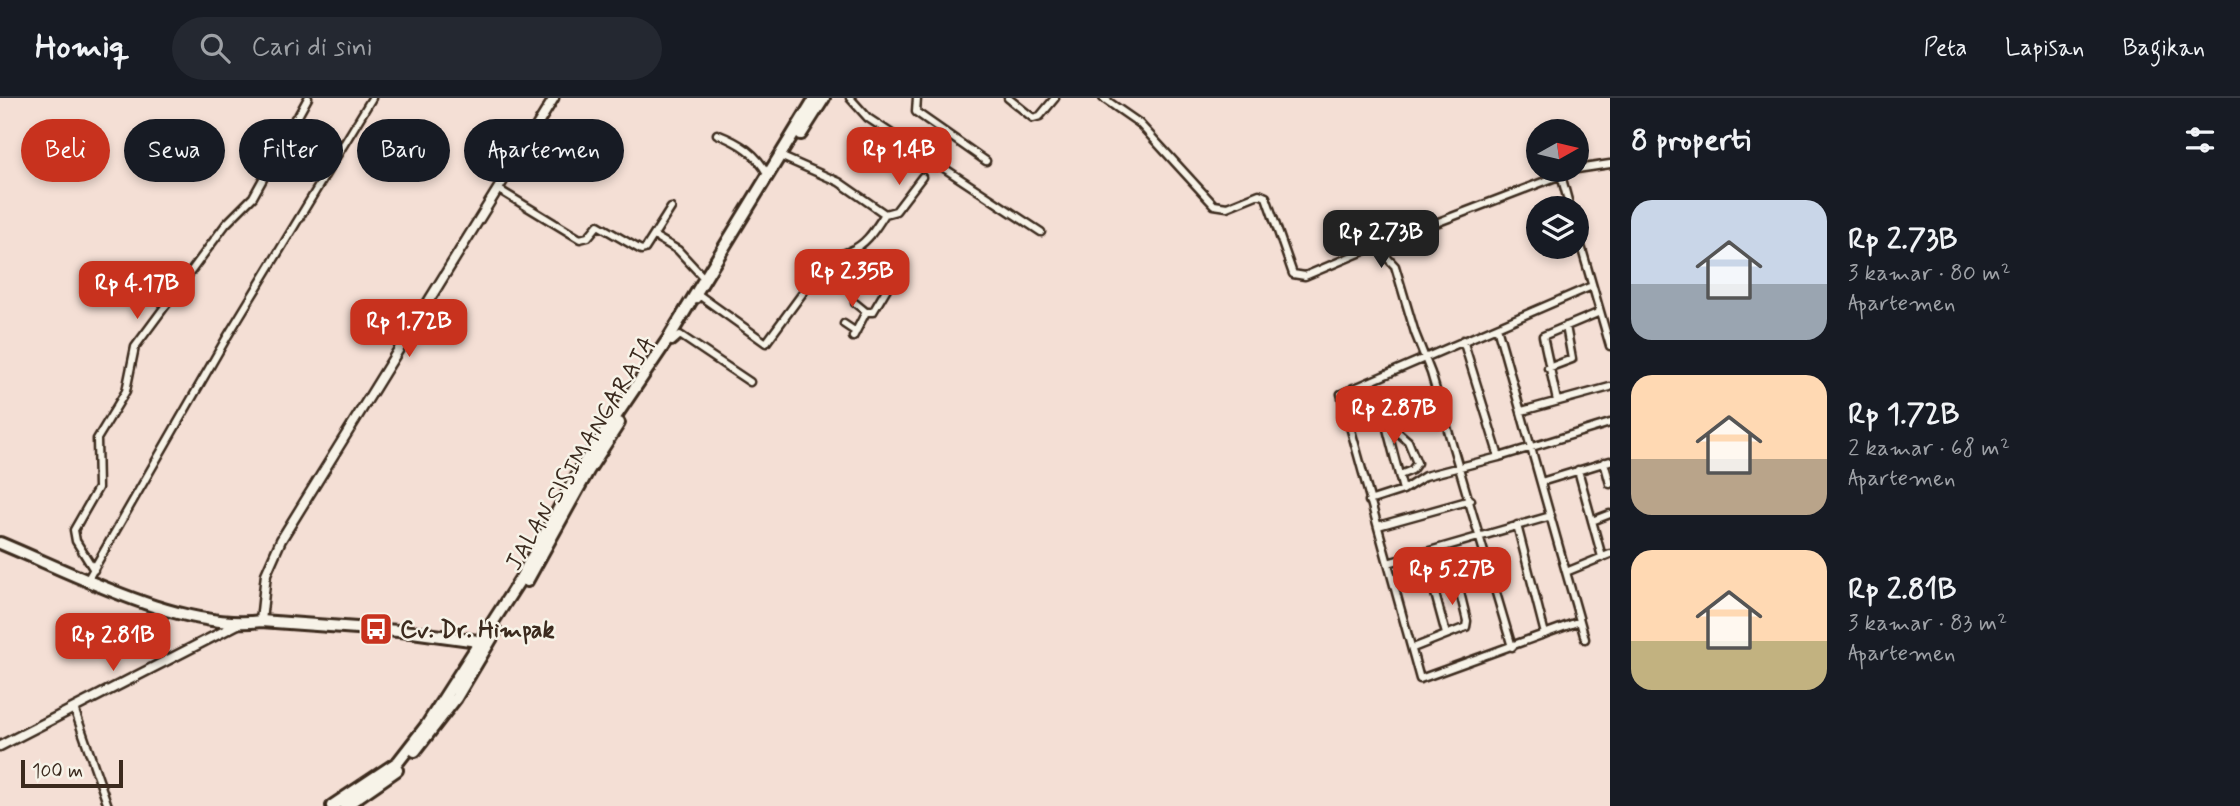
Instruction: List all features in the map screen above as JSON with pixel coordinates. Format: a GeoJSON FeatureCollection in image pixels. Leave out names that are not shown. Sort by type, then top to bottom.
{"type":"FeatureCollection","features":[{"type":"Feature","properties":{"kind":"highway","name":"JALAN SISIMANGARAJA"},"geometry":{"type":"LineString","coordinates":[[692,302],[703,277],[768,175],[782,158],[815,98]]}},
{"type":"Feature","properties":{"kind":"highway","name":"JALAN SISIMANGARAJA"},"geometry":{"type":"LineString","coordinates":[[345,806],[396,770],[427,738],[456,698],[484,639],[535,560],[585,469],[670,340],[782,158],[824,98]]}},
{"type":"Feature","properties":{"kind":"highway"},"geometry":{"type":"LineString","coordinates":[[0,543],[91,575],[143,603],[238,624],[261,621],[484,639],[426,726],[398,762],[332,806]]}},
{"type":"Feature","properties":{"kind":"street"},"geometry":{"type":"LineString","coordinates":[[91,575],[74,530],[98,488],[97,439],[126,391],[135,347],[226,224],[253,197],[308,98]]}},
{"type":"Feature","properties":{"kind":"street"},"geometry":{"type":"LineString","coordinates":[[343,143],[372,98]]}},
{"type":"Feature","properties":{"kind":"street"},"geometry":{"type":"LineString","coordinates":[[261,621],[266,574],[281,540],[554,98]]}},
{"type":"Feature","properties":{"kind":"street"},"geometry":{"type":"LineString","coordinates":[[850,98],[868,118],[1041,232]]}},
{"type":"Feature","properties":{"kind":"street"},"geometry":{"type":"LineString","coordinates":[[917,98],[916,112],[986,160]]}},
{"type":"Feature","properties":{"kind":"street"},"geometry":{"type":"LineString","coordinates":[[1008,98],[1033,118],[1040,116],[1055,98]]}},
{"type":"Feature","properties":{"kind":"street"},"geometry":{"type":"LineString","coordinates":[[1103,98],[1139,123],[1214,205],[1227,207],[1259,194],[1266,197],[1293,274],[1305,276],[1545,182]]}},
{"type":"Feature","properties":{"kind":"street"},"geometry":{"type":"LineString","coordinates":[[717,134],[759,157],[768,175]]}},
{"type":"Feature","properties":{"kind":"street"},"geometry":{"type":"LineString","coordinates":[[782,158],[839,182],[885,214]]}},
{"type":"Feature","properties":{"kind":"street"},"geometry":{"type":"LineString","coordinates":[[1589,167],[1610,164]]}},
{"type":"Feature","properties":{"kind":"street"},"geometry":{"type":"LineString","coordinates":[[692,302],[699,295],[766,343],[827,260],[859,247],[870,237],[885,214],[896,211],[922,177]]}},
{"type":"Feature","properties":{"kind":"street"},"geometry":{"type":"LineString","coordinates":[[91,575],[227,337],[292,234],[321,182]]}},
{"type":"Feature","properties":{"kind":"street"},"geometry":{"type":"LineString","coordinates":[[498,189],[580,239],[587,237],[598,225],[643,250],[671,208]]}},
{"type":"Feature","properties":{"kind":"street"},"geometry":{"type":"LineString","coordinates":[[654,236],[678,250],[703,277]]}},
{"type":"Feature","properties":{"kind":"street"},"geometry":{"type":"LineString","coordinates":[[1376,246],[1395,265],[1406,306],[1471,500],[1512,646]]}},
{"type":"Feature","properties":{"kind":"street"},"geometry":{"type":"LineString","coordinates":[[850,251],[888,283],[873,312],[866,312],[855,303]]}},
{"type":"Feature","properties":{"kind":"street"},"geometry":{"type":"LineString","coordinates":[[1584,259],[1610,346]]}},
{"type":"Feature","properties":{"kind":"street"},"geometry":{"type":"LineString","coordinates":[[1580,621],[1422,680],[1340,394],[1591,286]]}},
{"type":"Feature","properties":{"kind":"street"},"geometry":{"type":"LineString","coordinates":[[844,324],[854,334],[866,312]]}},
{"type":"Feature","properties":{"kind":"street"},"geometry":{"type":"LineString","coordinates":[[1557,401],[1542,336],[1600,312]]}},
{"type":"Feature","properties":{"kind":"street"},"geometry":{"type":"LineString","coordinates":[[1548,368],[1572,359],[1566,326]]}},
{"type":"Feature","properties":{"kind":"street"},"geometry":{"type":"LineString","coordinates":[[1497,327],[1585,639]]}},
{"type":"Feature","properties":{"kind":"street"},"geometry":{"type":"LineString","coordinates":[[670,340],[680,335],[750,382]]}},
{"type":"Feature","properties":{"kind":"street"},"geometry":{"type":"LineString","coordinates":[[1463,341],[1499,457]]}},
{"type":"Feature","properties":{"kind":"street"},"geometry":{"type":"LineString","coordinates":[[1522,411],[1610,387]]}},
{"type":"Feature","properties":{"kind":"street"},"geometry":{"type":"LineString","coordinates":[[1353,388],[1411,446],[1417,463],[1412,470],[1400,475]]}},
{"type":"Feature","properties":{"kind":"street"},"geometry":{"type":"LineString","coordinates":[[1385,421],[1404,490]]}},
{"type":"Feature","properties":{"kind":"street"},"geometry":{"type":"LineString","coordinates":[[1369,500],[1404,490],[1425,476],[1461,468],[1610,423]]}},
{"type":"Feature","properties":{"kind":"street"},"geometry":{"type":"LineString","coordinates":[[1541,482],[1607,461],[1610,484]]}},
{"type":"Feature","properties":{"kind":"street"},"geometry":{"type":"LineString","coordinates":[[1578,470],[1602,557]]}},
{"type":"Feature","properties":{"kind":"street"},"geometry":{"type":"LineString","coordinates":[[1378,526],[1471,500]]}},
{"type":"Feature","properties":{"kind":"street"},"geometry":{"type":"LineString","coordinates":[[1592,521],[1610,514]]}},
{"type":"Feature","properties":{"kind":"street"},"geometry":{"type":"LineString","coordinates":[[1388,563],[1550,516]]}},
{"type":"Feature","properties":{"kind":"street"},"geometry":{"type":"LineString","coordinates":[[1517,524],[1545,634]]}},
{"type":"Feature","properties":{"kind":"street"},"geometry":{"type":"LineString","coordinates":[[1566,572],[1610,554]]}},
{"type":"Feature","properties":{"kind":"street"},"geometry":{"type":"LineString","coordinates":[[1446,634],[1434,590],[1491,570]]}},
{"type":"Feature","properties":{"kind":"street"},"geometry":{"type":"LineString","coordinates":[[1413,648],[1467,625],[1457,580]]}},
{"type":"Feature","properties":{"kind":"street"},"geometry":{"type":"LineString","coordinates":[[0,746],[238,624]]}},
{"type":"Feature","properties":{"kind":"street"},"geometry":{"type":"LineString","coordinates":[[74,708],[108,806]]}},
{"type":"Feature","properties":{"kind":"place","name":"Cv. Dr. Himpak"},"geometry":{"type":"Point","coordinates":[376,629]}}]}
